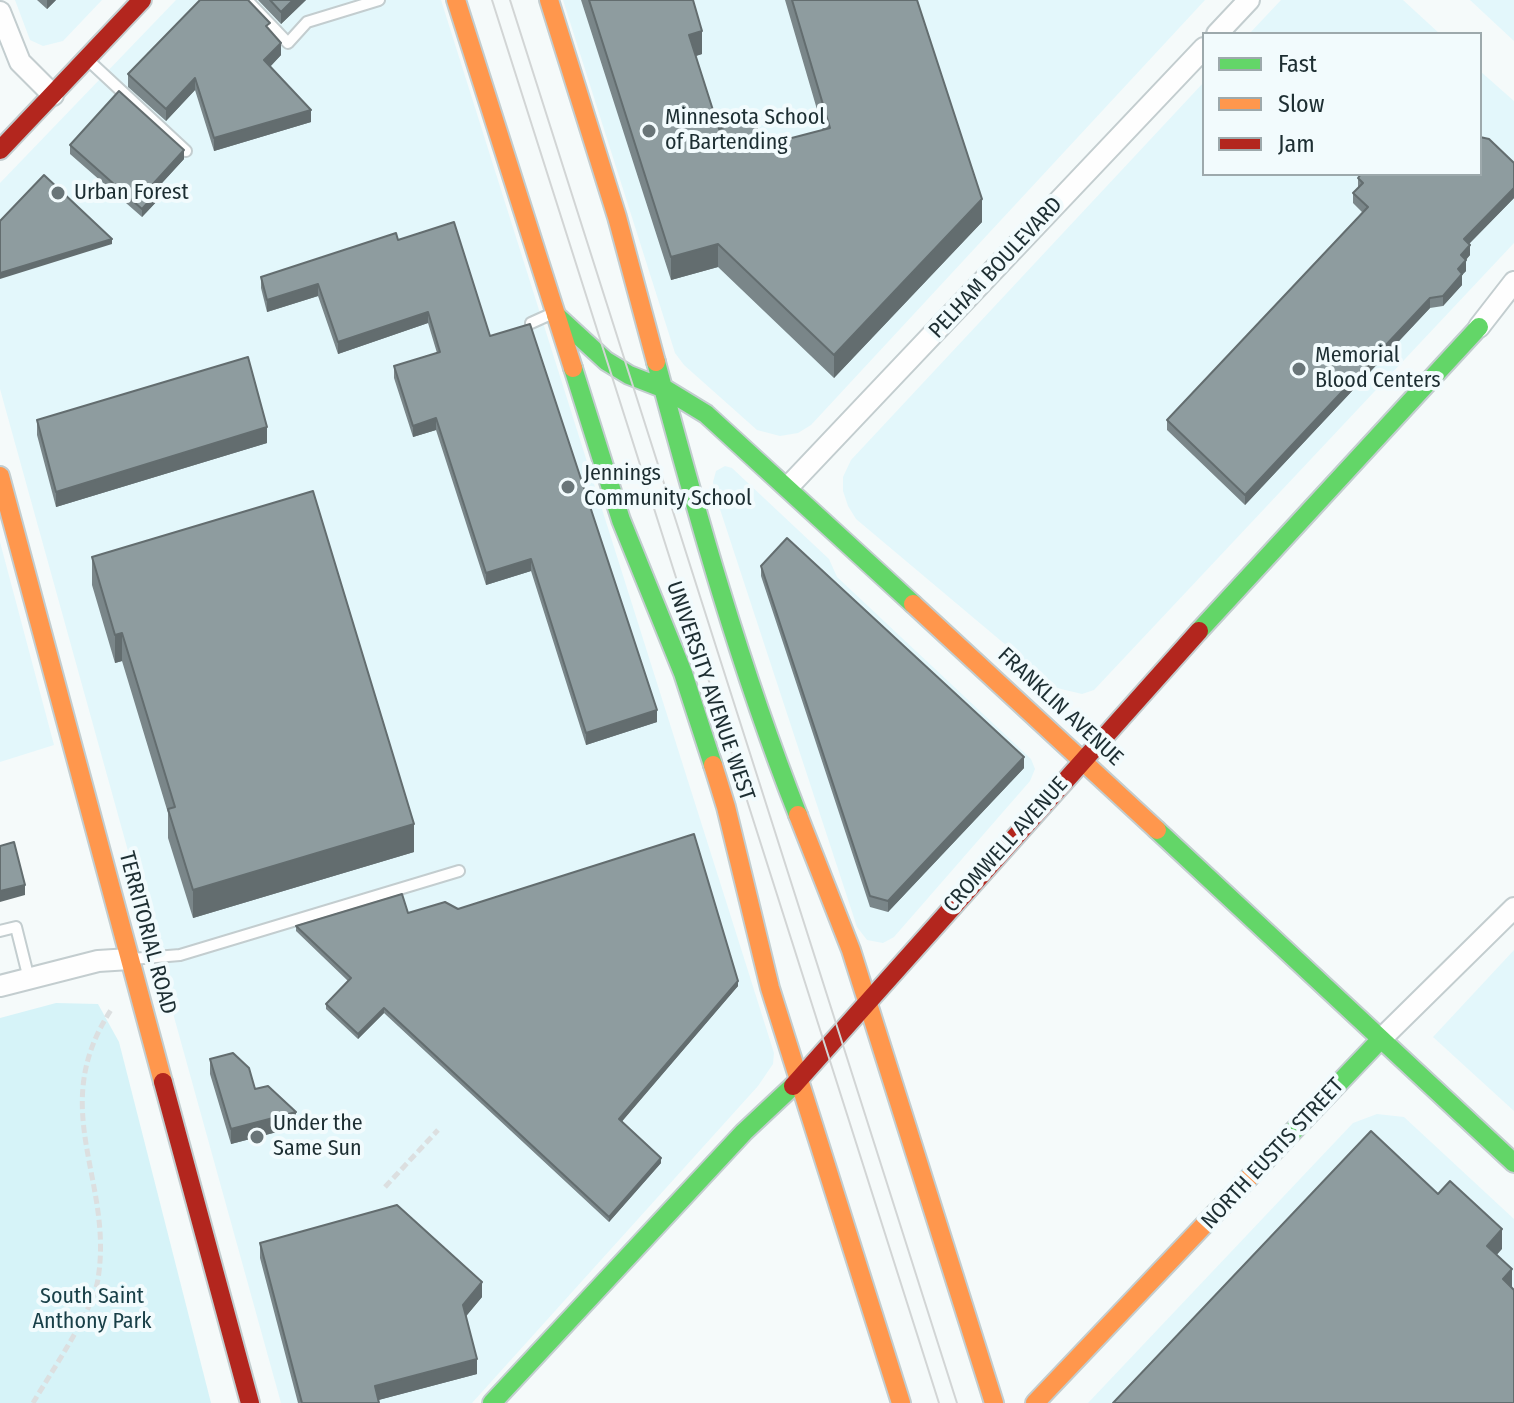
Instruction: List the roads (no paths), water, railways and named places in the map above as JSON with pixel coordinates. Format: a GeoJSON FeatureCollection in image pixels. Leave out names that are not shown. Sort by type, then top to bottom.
{"type":"FeatureCollection","features":[{"type":"Feature","properties":{"kind":"main road"},"geometry":{"type":"LineString","coordinates":[[0,150],[142,0]]}},
{"type":"Feature","properties":{"kind":"main road","name":"UNIVERSITY AVENUE WEST"},"geometry":{"type":"LineString","coordinates":[[456,0],[621,520],[683,673],[712,762],[770,988],[901,1403]]}},
{"type":"Feature","properties":{"kind":"main road","name":"UNIVERSITY AVENUE WEST"},"geometry":{"type":"LineString","coordinates":[[549,0],[617,217],[692,498],[771,746],[851,950],[994,1403]]}},
{"type":"Feature","properties":{"kind":"main road","name":"FRANKLIN AVENUE"},"geometry":{"type":"LineString","coordinates":[[554,313],[606,361],[629,375],[665,389],[706,414],[1514,1163]]}},
{"type":"Feature","properties":{"kind":"main road","name":"CROMWELL AVENUE"},"geometry":{"type":"LineString","coordinates":[[492,1403],[744,1132],[800,1080],[1082,760],[1479,327]]}},
{"type":"Feature","properties":{"kind":"main road","name":"TERRITORIAL ROAD"},"geometry":{"type":"LineString","coordinates":[[0,476],[250,1403]]}},
{"type":"Feature","properties":{"kind":"main road","name":"NORTH EUSTIS STREET"},"geometry":{"type":"LineString","coordinates":[[1035,1403],[1381,1039]]}},
{"type":"Feature","properties":{"kind":"street"},"geometry":{"type":"LineString","coordinates":[[1219,32],[1249,0]]}},
{"type":"Feature","properties":{"kind":"street"},"geometry":{"type":"LineString","coordinates":[[0,12],[20,62],[53,95]]}},
{"type":"Feature","properties":{"kind":"street","name":"PELHAM BOULEVARD"},"geometry":{"type":"LineString","coordinates":[[788,487],[1202,50]]}},
{"type":"Feature","properties":{"kind":"street","name":"CROMWELL AVENUE"},"geometry":{"type":"LineString","coordinates":[[1479,327],[1514,282]]}},
{"type":"Feature","properties":{"kind":"street","name":"NORTH EUSTIS STREET"},"geometry":{"type":"LineString","coordinates":[[1381,1039],[1514,908]]}},
{"type":"Feature","properties":{"kind":"street"},"geometry":{"type":"LineString","coordinates":[[0,986],[98,961],[130,959]]}},
{"type":"Feature","properties":{"kind":"lane"},"geometry":{"type":"LineString","coordinates":[[247,0],[288,43],[307,22],[379,0]]}},
{"type":"Feature","properties":{"kind":"lane"},"geometry":{"type":"LineString","coordinates":[[86,59],[186,151]]}},
{"type":"Feature","properties":{"kind":"lane"},"geometry":{"type":"LineString","coordinates":[[531,323],[554,313]]}},
{"type":"Feature","properties":{"kind":"lane"},"geometry":{"type":"LineString","coordinates":[[130,959],[180,955],[459,871]]}},
{"type":"Feature","properties":{"kind":"lane"},"geometry":{"type":"LineString","coordinates":[[0,931],[16,927],[29,979]]}},
{"type":"Feature","properties":{"kind":"tram line"},"geometry":{"type":"LineString","coordinates":[[492,0],[939,1403]]}},
{"type":"Feature","properties":{"kind":"tram line"},"geometry":{"type":"LineString","coordinates":[[510,0],[957,1403]]}},
{"type":"Feature","properties":{"kind":"place","name":"Minnesota School of Bartending"},"geometry":{"type":"Point","coordinates":[649,131]}},
{"type":"Feature","properties":{"kind":"place","name":"Urban Forest"},"geometry":{"type":"Point","coordinates":[58,193]}},
{"type":"Feature","properties":{"kind":"place","name":"Memorial Blood Centers"},"geometry":{"type":"Point","coordinates":[1299,369]}},
{"type":"Feature","properties":{"kind":"place","name":"Jennings Community School"},"geometry":{"type":"Point","coordinates":[568,487]}},
{"type":"Feature","properties":{"kind":"place","name":"Under the Same Sun"},"geometry":{"type":"Point","coordinates":[257,1137]}},
{"type":"Feature","properties":{"kind":"park label","name":"South Saint Anthony Park"},"geometry":{"type":"Point","coordinates":[92,1310]}}]}
